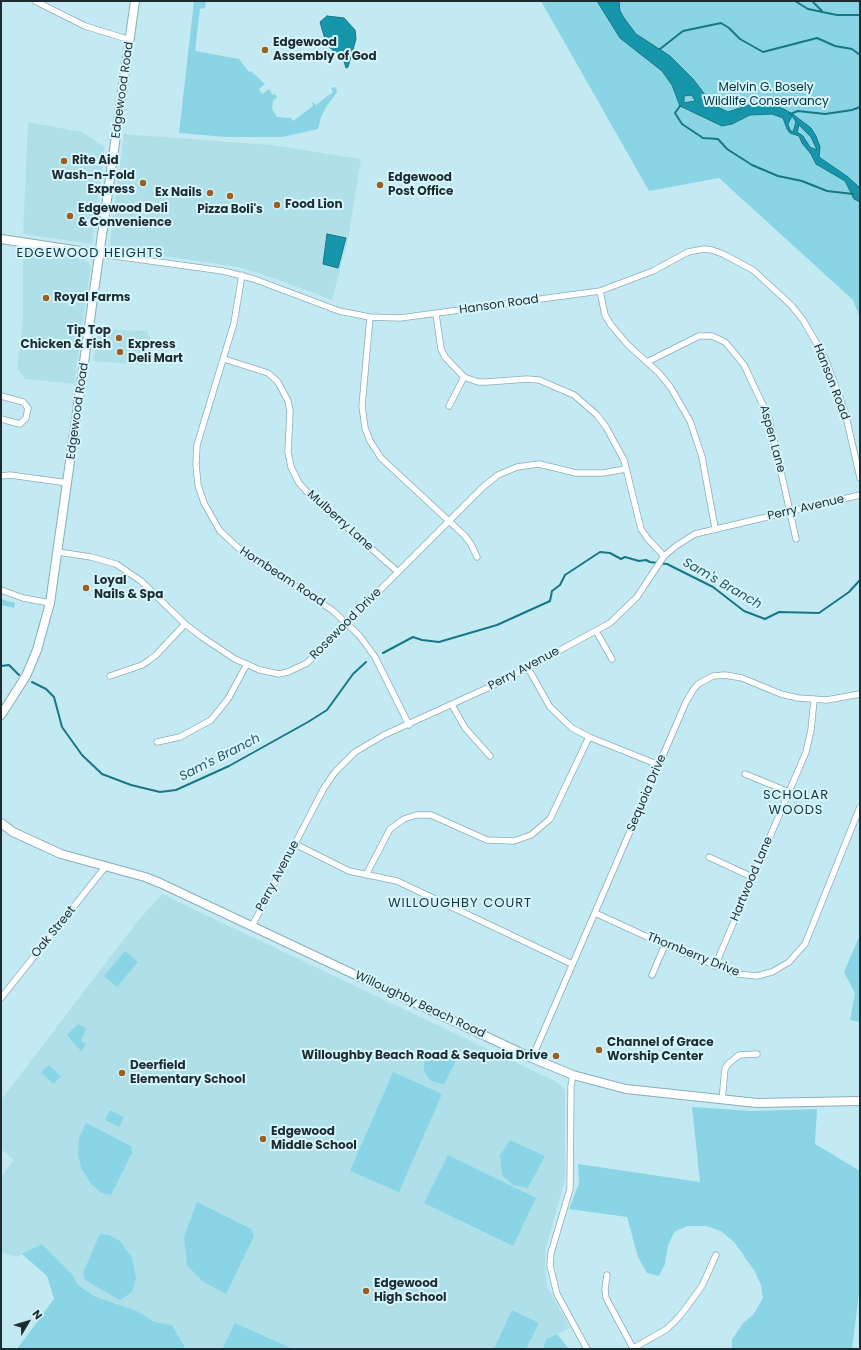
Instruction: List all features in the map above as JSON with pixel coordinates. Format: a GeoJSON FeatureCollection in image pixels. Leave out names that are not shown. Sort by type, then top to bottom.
{"type":"FeatureCollection","features":[{"type":"Feature","properties":{"kind":"street"},"geometry":{"type":"LineString","coordinates":[[35,1],[45,3],[85,26],[130,40]]}},
{"type":"Feature","properties":{"kind":"street","name":"Edgewood Road"},"geometry":{"type":"LineString","coordinates":[[1,715],[26,676],[36,650],[50,603],[135,1]]}},
{"type":"Feature","properties":{"kind":"street","name":"Hanson Road"},"geometry":{"type":"LineString","coordinates":[[1,239],[208,269],[242,276],[274,286],[328,308],[370,317],[400,318],[600,291],[637,278],[679,256],[695,250],[712,250],[723,254],[753,270],[792,305],[814,337],[824,358],[845,412],[860,478]]}},
{"type":"Feature","properties":{"kind":"street","name":"Hornbeam Road"},"geometry":{"type":"LineString","coordinates":[[242,276],[234,323],[197,445],[197,471],[204,504],[220,531],[244,554],[332,610],[359,635],[375,657],[409,725]]}},
{"type":"Feature","properties":{"kind":"street"},"geometry":{"type":"LineString","coordinates":[[600,291],[606,315],[611,325],[618,335],[647,362],[671,388],[696,436],[702,457],[715,528]]}},
{"type":"Feature","properties":{"kind":"street"},"geometry":{"type":"LineString","coordinates":[[436,314],[443,353],[450,365],[464,377],[478,382],[527,379],[539,380],[574,395],[597,415],[619,449],[626,469],[641,529],[664,556]]}},
{"type":"Feature","properties":{"kind":"street"},"geometry":{"type":"LineString","coordinates":[[370,317],[362,406],[365,428],[370,441],[381,458],[450,521],[471,544],[477,557]]}},
{"type":"Feature","properties":{"kind":"street","name":"Aspen Lane"},"geometry":{"type":"LineString","coordinates":[[647,362],[699,336],[712,336],[725,342],[744,365],[769,418],[796,539]]}},
{"type":"Feature","properties":{"kind":"street","name":"Mulberry Lane"},"geometry":{"type":"LineString","coordinates":[[224,358],[262,371],[278,382],[288,401],[290,411],[288,452],[291,467],[299,483],[309,494],[398,572]]}},
{"type":"Feature","properties":{"kind":"street"},"geometry":{"type":"LineString","coordinates":[[449,406],[464,377]]}},
{"type":"Feature","properties":{"kind":"street"},"geometry":{"type":"LineString","coordinates":[[1,396],[24,402],[28,408],[26,418],[20,424],[1,419]]}},
{"type":"Feature","properties":{"kind":"street","name":"Rosewood Drive"},"geometry":{"type":"LineString","coordinates":[[58,552],[91,557],[116,564],[141,581],[185,624],[226,653],[247,664],[271,673],[279,674],[294,670],[307,663],[489,482],[498,475],[517,467],[539,464],[576,473],[593,474],[626,469]]}},
{"type":"Feature","properties":{"kind":"street"},"geometry":{"type":"LineString","coordinates":[[1,476],[10,475],[68,483]]}},
{"type":"Feature","properties":{"kind":"street","name":"Perry Avenue"},"geometry":{"type":"LineString","coordinates":[[252,926],[324,788],[335,772],[347,759],[366,745],[528,668],[610,623],[629,606],[664,556],[676,546],[695,534],[715,528],[860,495]]}},
{"type":"Feature","properties":{"kind":"street"},"geometry":{"type":"LineString","coordinates":[[1,590],[23,598],[50,603]]}},
{"type":"Feature","properties":{"kind":"street"},"geometry":{"type":"LineString","coordinates":[[110,676],[142,665],[156,656],[185,624]]}},
{"type":"Feature","properties":{"kind":"street"},"geometry":{"type":"LineString","coordinates":[[596,631],[612,659]]}},
{"type":"Feature","properties":{"kind":"street"},"geometry":{"type":"LineString","coordinates":[[157,742],[180,737],[211,720],[228,699],[247,664]]}},
{"type":"Feature","properties":{"kind":"street"},"geometry":{"type":"LineString","coordinates":[[528,668],[542,694],[558,717],[572,728],[589,737],[659,765]]}},
{"type":"Feature","properties":{"kind":"street","name":"Sequoia Drive"},"geometry":{"type":"LineString","coordinates":[[532,1058],[659,765],[693,690],[698,684],[713,676],[732,676],[781,694],[814,700],[827,700],[860,694]]}},
{"type":"Feature","properties":{"kind":"street","name":"Hartwood Lane"},"geometry":{"type":"LineString","coordinates":[[715,966],[808,747],[814,700]]}},
{"type":"Feature","properties":{"kind":"street"},"geometry":{"type":"LineString","coordinates":[[452,705],[464,728],[490,756]]}},
{"type":"Feature","properties":{"kind":"street"},"geometry":{"type":"LineString","coordinates":[[366,875],[390,829],[404,819],[416,815],[431,815],[487,840],[514,841],[531,835],[550,819],[589,737]]}},
{"type":"Feature","properties":{"kind":"street"},"geometry":{"type":"LineString","coordinates":[[745,774],[789,792]]}},
{"type":"Feature","properties":{"kind":"street","name":"Thornberry Drive"},"geometry":{"type":"LineString","coordinates":[[595,913],[665,945],[740,975],[757,976],[779,969],[797,954],[805,944],[860,807]]}},
{"type":"Feature","properties":{"kind":"street","name":"Willoughby Beach Road"},"geometry":{"type":"LineString","coordinates":[[1,823],[13,832],[61,854],[150,879],[532,1058],[573,1075],[626,1089],[722,1100],[773,1104],[860,1101]]}},
{"type":"Feature","properties":{"kind":"street"},"geometry":{"type":"LineString","coordinates":[[295,844],[349,871],[397,882],[572,964]]}},
{"type":"Feature","properties":{"kind":"street"},"geometry":{"type":"LineString","coordinates":[[709,858],[752,877]]}},
{"type":"Feature","properties":{"kind":"street","name":"Oak Street"},"geometry":{"type":"LineString","coordinates":[[1,998],[106,866]]}},
{"type":"Feature","properties":{"kind":"street"},"geometry":{"type":"LineString","coordinates":[[652,976],[665,945]]}},
{"type":"Feature","properties":{"kind":"street"},"geometry":{"type":"LineString","coordinates":[[722,1100],[725,1069],[728,1064],[739,1055],[757,1054]]}},
{"type":"Feature","properties":{"kind":"street"},"geometry":{"type":"LineString","coordinates":[[573,1075],[571,1086],[570,1189],[551,1253],[550,1266],[557,1294],[586,1349]]}},
{"type":"Feature","properties":{"kind":"street"},"geometry":{"type":"LineString","coordinates":[[608,1275],[605,1289],[606,1298],[632,1349],[667,1329],[680,1316],[702,1286],[716,1255]]}},
{"type":"Feature","properties":{"kind":"shaded area"},"geometry":{"type":"Polygon","coordinates":[[[597,1],[619,1],[620,11],[636,34],[670,56],[718,107],[728,112],[763,102],[784,109],[794,115],[811,128],[816,136],[820,147],[819,157],[848,177],[860,188],[860,202],[854,199],[845,181],[816,164],[799,136],[790,133],[787,129],[783,118],[772,114],[750,115],[732,124],[722,126],[680,106],[672,85],[662,71],[620,38],[597,1]],[[692,95],[684,96],[684,103],[695,101],[692,95]],[[792,116],[788,124],[790,130],[793,132],[796,122],[792,116]],[[799,125],[797,132],[803,136],[810,147],[817,150],[811,137],[799,125]]]}},
{"type":"Feature","properties":{"kind":"shaded area"},"geometry":{"type":"Polygon","coordinates":[[[327,16],[344,18],[355,30],[356,39],[348,67],[346,68],[343,58],[329,47],[324,36],[320,22],[327,16]]]}},
{"type":"Feature","properties":{"kind":"shaded area"},"geometry":{"type":"Polygon","coordinates":[[[28,122],[82,132],[105,147],[92,244],[23,234],[28,122]]]}},
{"type":"Feature","properties":{"kind":"shaded area"},"geometry":{"type":"Polygon","coordinates":[[[124,134],[271,145],[361,159],[348,240],[332,300],[238,267],[109,248],[124,134]]]}},
{"type":"Feature","properties":{"kind":"shaded area"},"geometry":{"type":"Polygon","coordinates":[[[327,234],[346,238],[338,268],[323,264],[327,234]]]}},
{"type":"Feature","properties":{"kind":"shaded area"},"geometry":{"type":"Polygon","coordinates":[[[23,249],[86,260],[91,265],[74,384],[25,379],[17,368],[23,321],[23,249]]]}},
{"type":"Feature","properties":{"kind":"shaded area"},"geometry":{"type":"Polygon","coordinates":[[[99,329],[147,331],[151,341],[149,361],[146,365],[93,361],[99,329]]]}},
{"type":"Feature","properties":{"kind":"shaded area"},"geometry":{"type":"Polygon","coordinates":[[[162,894],[559,1083],[565,1090],[565,1180],[546,1248],[545,1266],[547,1286],[570,1328],[546,1339],[543,1349],[186,1349],[172,1325],[155,1322],[137,1311],[94,1296],[78,1285],[72,1274],[42,1244],[17,1257],[1,1252],[1,1177],[14,1160],[1,1149],[1,1100],[137,922],[162,894]]]}},
{"type":"Feature","properties":{"kind":"green space"},"geometry":{"type":"Polygon","coordinates":[[[194,1],[206,2],[205,8],[200,9],[195,51],[239,59],[249,72],[251,71],[265,84],[259,89],[262,94],[269,89],[273,95],[275,94],[277,97],[273,101],[272,109],[277,117],[291,118],[293,121],[313,106],[312,102],[316,105],[333,92],[331,88],[336,87],[337,92],[326,107],[321,117],[318,129],[282,137],[226,137],[179,133],[194,1]]]}},
{"type":"Feature","properties":{"kind":"green space","name":"Melvin G. Bosely Wildlife Conservancy"},"geometry":{"type":"Polygon","coordinates":[[[541,1],[860,1],[860,318],[853,300],[719,178],[649,191],[541,1]]]}},
{"type":"Feature","properties":{"kind":"green space"},"geometry":{"type":"Polygon","coordinates":[[[1,599],[15,603],[14,608],[1,605],[1,599]]]}},
{"type":"Feature","properties":{"kind":"green space"},"geometry":{"type":"Polygon","coordinates":[[[860,935],[860,1022],[850,1020],[855,993],[844,972],[860,935]]]}},
{"type":"Feature","properties":{"kind":"green space"},"geometry":{"type":"Polygon","coordinates":[[[125,951],[138,962],[117,987],[104,976],[125,951]]]}},
{"type":"Feature","properties":{"kind":"green space"},"geometry":{"type":"Polygon","coordinates":[[[78,1024],[86,1028],[81,1041],[86,1044],[81,1051],[67,1035],[78,1024]]]}},
{"type":"Feature","properties":{"kind":"green space"},"geometry":{"type":"Polygon","coordinates":[[[432,1051],[456,1061],[444,1084],[434,1082],[428,1078],[424,1070],[424,1063],[432,1051]]]}},
{"type":"Feature","properties":{"kind":"green space"},"geometry":{"type":"Polygon","coordinates":[[[49,1065],[61,1077],[53,1084],[41,1072],[49,1065]]]}},
{"type":"Feature","properties":{"kind":"green space"},"geometry":{"type":"Polygon","coordinates":[[[393,1072],[442,1094],[399,1192],[350,1171],[393,1072]]]}},
{"type":"Feature","properties":{"kind":"green space"},"geometry":{"type":"Polygon","coordinates":[[[692,1107],[753,1111],[817,1109],[815,1144],[860,1171],[860,1285],[852,1349],[732,1349],[732,1340],[743,1323],[753,1315],[763,1298],[761,1285],[754,1270],[734,1242],[721,1231],[706,1226],[687,1226],[674,1232],[668,1246],[665,1264],[659,1276],[647,1273],[638,1257],[627,1217],[569,1209],[579,1183],[578,1164],[700,1182],[692,1107]]]}},
{"type":"Feature","properties":{"kind":"green space"},"geometry":{"type":"Polygon","coordinates":[[[110,1110],[124,1117],[119,1127],[105,1120],[110,1110]]]}},
{"type":"Feature","properties":{"kind":"green space"},"geometry":{"type":"Polygon","coordinates":[[[86,1123],[131,1146],[132,1153],[111,1195],[102,1193],[91,1184],[81,1168],[78,1154],[79,1138],[86,1123]]]}},
{"type":"Feature","properties":{"kind":"green space"},"geometry":{"type":"Polygon","coordinates":[[[510,1140],[545,1156],[528,1188],[513,1185],[502,1175],[500,1155],[510,1140]]]}},
{"type":"Feature","properties":{"kind":"green space"},"geometry":{"type":"Polygon","coordinates":[[[448,1155],[536,1198],[513,1246],[424,1203],[448,1155]]]}},
{"type":"Feature","properties":{"kind":"green space"},"geometry":{"type":"Polygon","coordinates":[[[197,1202],[251,1229],[254,1236],[226,1294],[202,1281],[187,1265],[184,1237],[197,1202]]]}},
{"type":"Feature","properties":{"kind":"green space"},"geometry":{"type":"Polygon","coordinates":[[[100,1234],[109,1235],[120,1241],[132,1258],[136,1278],[132,1292],[120,1300],[85,1280],[83,1273],[100,1234]]]}},
{"type":"Feature","properties":{"kind":"green space"},"geometry":{"type":"Polygon","coordinates":[[[42,1244],[72,1274],[78,1285],[94,1296],[137,1311],[155,1322],[172,1325],[186,1349],[17,1349],[54,1299],[47,1276],[22,1254],[42,1244]]]}},
{"type":"Feature","properties":{"kind":"green space"},"geometry":{"type":"Polygon","coordinates":[[[512,1310],[539,1323],[526,1349],[494,1349],[512,1310]]]}},
{"type":"Feature","properties":{"kind":"green space"},"geometry":{"type":"Polygon","coordinates":[[[235,1323],[293,1349],[222,1349],[235,1323]]]}},
{"type":"Feature","properties":{"kind":"green space"},"geometry":{"type":"Polygon","coordinates":[[[557,1334],[569,1349],[543,1349],[546,1339],[557,1334]]]}},
{"type":"Feature","properties":{"kind":"waterway"},"geometry":{"type":"LineString","coordinates":[[740,1],[753,1]]}},
{"type":"Feature","properties":{"kind":"waterway"},"geometry":{"type":"LineString","coordinates":[[795,1],[808,9],[837,15],[860,15]]}},
{"type":"Feature","properties":{"kind":"waterway"},"geometry":{"type":"LineString","coordinates":[[812,1],[822,11]]}},
{"type":"Feature","properties":{"kind":"waterway"},"geometry":{"type":"LineString","coordinates":[[660,49],[683,31],[721,23],[729,28],[740,39],[763,52],[817,38],[835,46],[852,49],[860,55]]}},
{"type":"Feature","properties":{"kind":"waterway"},"geometry":{"type":"LineString","coordinates":[[680,106],[675,113],[682,124],[703,138],[718,139],[727,149],[752,165],[778,176],[802,181],[827,191],[853,194]]}},
{"type":"Feature","properties":{"kind":"waterway"},"geometry":{"type":"LineString","coordinates":[[790,114],[798,111],[825,114],[852,110],[860,107]]}},
{"type":"Feature","properties":{"kind":"waterway","name":"Sam's Branch"},"geometry":{"type":"LineString","coordinates":[[383,653],[413,637],[422,640],[439,642],[497,625],[550,601],[552,591],[560,585],[565,575],[600,552],[610,553],[621,559],[625,557],[639,561],[646,560],[650,562],[667,564],[713,587],[744,611],[765,619],[779,612],[819,613],[849,592],[860,580]]}},
{"type":"Feature","properties":{"kind":"waterway","name":"Sam's Branch"},"geometry":{"type":"LineString","coordinates":[[32,682],[46,689],[54,697],[62,727],[82,755],[102,774],[131,785],[160,792],[176,790],[229,766],[308,722],[327,710],[353,674],[366,662]]}},
{"type":"Feature","properties":{"kind":"waterway","name":"Sam's Branch"},"geometry":{"type":"LineString","coordinates":[[1,666],[9,665],[19,675]]}},
{"type":"Feature","properties":{"kind":"place","name":"Edgewood Assembly of God"},"geometry":{"type":"Point","coordinates":[265,50]}},
{"type":"Feature","properties":{"kind":"place","name":"Rite Aid"},"geometry":{"type":"Point","coordinates":[64,161]}},
{"type":"Feature","properties":{"kind":"place","name":"Wash-n-Fold Express"},"geometry":{"type":"Point","coordinates":[143,183]}},
{"type":"Feature","properties":{"kind":"place","name":"Edgewood Post Office"},"geometry":{"type":"Point","coordinates":[380,185]}},
{"type":"Feature","properties":{"kind":"place","name":"Ex Nails"},"geometry":{"type":"Point","coordinates":[210,193]}},
{"type":"Feature","properties":{"kind":"place","name":"Pizza Boli's"},"geometry":{"type":"Point","coordinates":[230,196]}},
{"type":"Feature","properties":{"kind":"place","name":"Food Lion"},"geometry":{"type":"Point","coordinates":[277,205]}},
{"type":"Feature","properties":{"kind":"place","name":"Edgewood Deli & Convenience"},"geometry":{"type":"Point","coordinates":[70,216]}},
{"type":"Feature","properties":{"kind":"place","name":"Royal Farms"},"geometry":{"type":"Point","coordinates":[46,298]}},
{"type":"Feature","properties":{"kind":"place","name":"Tip Top Chicken & Fish"},"geometry":{"type":"Point","coordinates":[119,338]}},
{"type":"Feature","properties":{"kind":"place","name":"Express Deli Mart"},"geometry":{"type":"Point","coordinates":[120,352]}},
{"type":"Feature","properties":{"kind":"place","name":"Loyal Nails & Spa"},"geometry":{"type":"Point","coordinates":[86,588]}},
{"type":"Feature","properties":{"kind":"place","name":"Channel of Grace Worship Center"},"geometry":{"type":"Point","coordinates":[599,1050]}},
{"type":"Feature","properties":{"kind":"place","name":"Willoughby Beach Road & Sequoia Drive"},"geometry":{"type":"Point","coordinates":[556,1056]}},
{"type":"Feature","properties":{"kind":"place","name":"Deerfield Elementary School"},"geometry":{"type":"Point","coordinates":[122,1073]}},
{"type":"Feature","properties":{"kind":"place","name":"Edgewood Middle School"},"geometry":{"type":"Point","coordinates":[263,1139]}},
{"type":"Feature","properties":{"kind":"place","name":"Edgewood High School"},"geometry":{"type":"Point","coordinates":[366,1291]}},
{"type":"Feature","properties":{"kind":"district","name":"EDGEWOOD HEIGHTS"},"geometry":{"type":"Point","coordinates":[90,254]}},
{"type":"Feature","properties":{"kind":"district","name":"SCHOLAR WOODS"},"geometry":{"type":"Point","coordinates":[796,804]}},
{"type":"Feature","properties":{"kind":"district","name":"WILLOUGHBY COURT"},"geometry":{"type":"Point","coordinates":[460,904]}}]}
